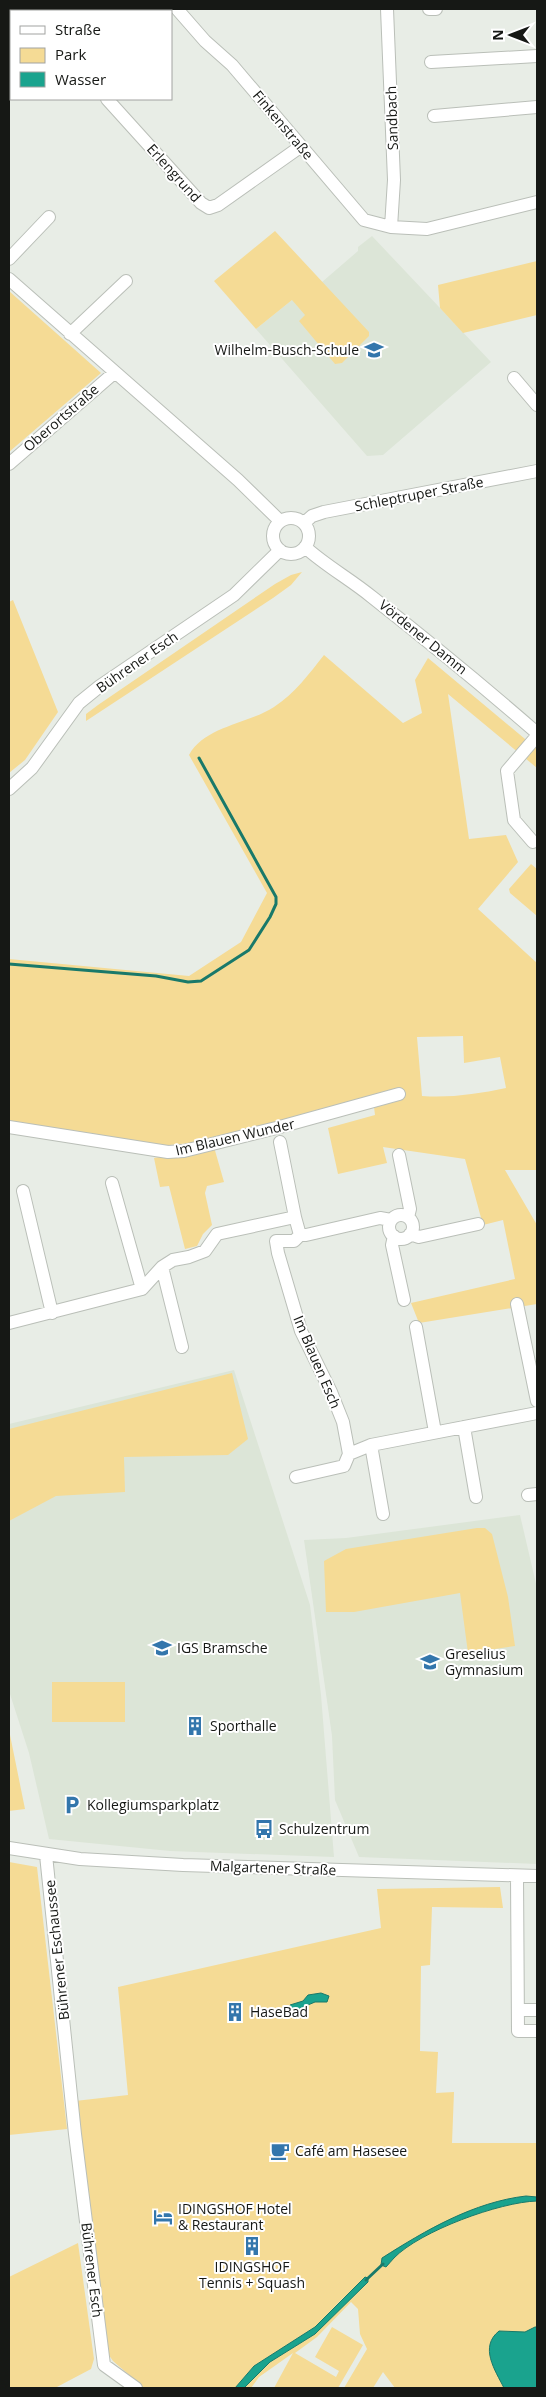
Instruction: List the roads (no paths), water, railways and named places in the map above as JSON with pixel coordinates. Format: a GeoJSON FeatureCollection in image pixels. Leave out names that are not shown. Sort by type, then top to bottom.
{"type":"FeatureCollection","features":[{"type":"Feature","properties":{"kind":"street","name":"Sandbach"},"geometry":{"type":"LineString","coordinates":[[387,9],[394,180],[391,227]]}},
{"type":"Feature","properties":{"kind":"street"},"geometry":{"type":"LineString","coordinates":[[429,9],[436,9]]}},
{"type":"Feature","properties":{"kind":"street","name":"Finkenstraße"},"geometry":{"type":"LineString","coordinates":[[178,12],[205,41],[232,65],[364,220],[391,227],[428,228],[537,202]]}},
{"type":"Feature","properties":{"kind":"street"},"geometry":{"type":"LineString","coordinates":[[431,62],[537,56]]}},
{"type":"Feature","properties":{"kind":"street","name":"Erlengrund"},"geometry":{"type":"LineString","coordinates":[[108,100],[201,203],[209,208],[218,205],[300,147]]}},
{"type":"Feature","properties":{"kind":"street"},"geometry":{"type":"LineString","coordinates":[[434,116],[537,107]]}},
{"type":"Feature","properties":{"kind":"street"},"geometry":{"type":"LineString","coordinates":[[9,259],[50,217]]}},
{"type":"Feature","properties":{"kind":"street"},"geometry":{"type":"LineString","coordinates":[[9,280],[238,480],[280,521]]}},
{"type":"Feature","properties":{"kind":"street"},"geometry":{"type":"LineString","coordinates":[[70,334],[126,280]]}},
{"type":"Feature","properties":{"kind":"street","name":"Oberortstraße"},"geometry":{"type":"LineString","coordinates":[[9,464],[114,373]]}},
{"type":"Feature","properties":{"kind":"street"},"geometry":{"type":"LineString","coordinates":[[514,378],[537,405]]}},
{"type":"Feature","properties":{"kind":"street","name":"Schleptruper Straße"},"geometry":{"type":"LineString","coordinates":[[304,523],[312,516],[324,512],[537,471]]}},
{"type":"Feature","properties":{"kind":"street"},"geometry":{"type":"LineString","coordinates":[[295,518],[304,523],[309,537],[305,547],[291,554],[276,547],[273,536],[280,521],[295,518]]}},
{"type":"Feature","properties":{"kind":"street","name":"Vördener Damm"},"geometry":{"type":"LineString","coordinates":[[305,547],[320,561],[358,586],[464,670],[537,734],[507,771],[514,820],[533,842]]}},
{"type":"Feature","properties":{"kind":"street","name":"Bührener Esch"},"geometry":{"type":"LineString","coordinates":[[9,789],[32,768],[79,703],[100,686],[234,595],[280,550]]}},
{"type":"Feature","properties":{"kind":"street","name":"Im Blauen Wunder"},"geometry":{"type":"LineString","coordinates":[[9,1127],[168,1152],[184,1151],[399,1094]]}},
{"type":"Feature","properties":{"kind":"street"},"geometry":{"type":"LineString","coordinates":[[280,1142],[300,1234]]}},
{"type":"Feature","properties":{"kind":"street"},"geometry":{"type":"LineString","coordinates":[[399,1155],[410,1210],[408,1217]]}},
{"type":"Feature","properties":{"kind":"street"},"geometry":{"type":"LineString","coordinates":[[112,1183],[142,1289]]}},
{"type":"Feature","properties":{"kind":"street"},"geometry":{"type":"LineString","coordinates":[[23,1191],[52,1313]]}},
{"type":"Feature","properties":{"kind":"street"},"geometry":{"type":"LineString","coordinates":[[300,1234],[306,1235],[380,1218],[391,1220],[399,1215],[408,1217],[413,1225],[410,1234],[401,1239],[394,1236],[389,1229],[391,1220]]}},
{"type":"Feature","properties":{"kind":"street"},"geometry":{"type":"LineString","coordinates":[[9,1323],[142,1289],[162,1267],[173,1260],[205,1251],[217,1234],[295,1217]]}},
{"type":"Feature","properties":{"kind":"street","name":"Im Blauen Esch"},"geometry":{"type":"LineString","coordinates":[[269,1224],[276,1241],[301,1331],[331,1392],[343,1422],[350,1454]]}},
{"type":"Feature","properties":{"kind":"street"},"geometry":{"type":"LineString","coordinates":[[410,1234],[419,1237],[478,1224]]}},
{"type":"Feature","properties":{"kind":"street"},"geometry":{"type":"LineString","coordinates":[[276,1241],[294,1241],[300,1234]]}},
{"type":"Feature","properties":{"kind":"street"},"geometry":{"type":"LineString","coordinates":[[394,1236],[392,1245],[404,1300]]}},
{"type":"Feature","properties":{"kind":"street"},"geometry":{"type":"LineString","coordinates":[[162,1267],[182,1347]]}},
{"type":"Feature","properties":{"kind":"street"},"geometry":{"type":"LineString","coordinates":[[517,1304],[537,1401]]}},
{"type":"Feature","properties":{"kind":"street"},"geometry":{"type":"LineString","coordinates":[[416,1327],[435,1432]]}},
{"type":"Feature","properties":{"kind":"street"},"geometry":{"type":"LineString","coordinates":[[296,1477],[344,1466],[350,1454],[371,1445],[537,1414]]}},
{"type":"Feature","properties":{"kind":"street"},"geometry":{"type":"LineString","coordinates":[[464,1427],[476,1497]]}},
{"type":"Feature","properties":{"kind":"street"},"geometry":{"type":"LineString","coordinates":[[371,1445],[383,1514]]}},
{"type":"Feature","properties":{"kind":"street","name":"Malgartener Straße"},"geometry":{"type":"LineString","coordinates":[[9,1848],[46,1854],[183,1865],[537,1876]]}},
{"type":"Feature","properties":{"kind":"street","name":"Bührener Eschaussee"},"geometry":{"type":"LineString","coordinates":[[46,1854],[75,2134]]}},
{"type":"Feature","properties":{"kind":"street"},"geometry":{"type":"LineString","coordinates":[[517,1876],[518,2031],[537,2031]]}},
{"type":"Feature","properties":{"kind":"street"},"geometry":{"type":"LineString","coordinates":[[518,2010],[537,2010]]}},
{"type":"Feature","properties":{"kind":"street","name":"Bührener Esch"},"geometry":{"type":"LineString","coordinates":[[75,2134],[104,2365],[136,2388]]}},
{"type":"Feature","properties":{"kind":"water"},"geometry":{"type":"Polygon","coordinates":[[[321,1993],[329,1996],[327,2002],[315,2002],[296,2010],[290,2009],[290,2005],[303,2001],[308,1995],[321,1993]]]}},
{"type":"Feature","properties":{"kind":"water"},"geometry":{"type":"Polygon","coordinates":[[[526,2196],[537,2197],[537,2201],[482,2212],[441,2228],[406,2248],[386,2267],[381,2265],[382,2258],[416,2237],[451,2219],[488,2204],[526,2196]]]}},
{"type":"Feature","properties":{"kind":"water"},"geometry":{"type":"Polygon","coordinates":[[[365,2277],[368,2278],[368,2282],[315,2334],[270,2362],[244,2388],[235,2388],[254,2366],[315,2327],[365,2277]]]}},
{"type":"Feature","properties":{"kind":"water"},"geometry":{"type":"Polygon","coordinates":[[[537,2327],[537,2388],[504,2388],[493,2366],[489,2351],[493,2337],[499,2331],[525,2332],[537,2327]]]}},
{"type":"Feature","properties":{"kind":"waterway"},"geometry":{"type":"LineString","coordinates":[[9,964],[156,976],[188,982],[201,981],[249,950],[270,917],[276,904],[276,897],[199,758]]}},
{"type":"Feature","properties":{"kind":"waterway"},"geometry":{"type":"LineString","coordinates":[[366,2280],[383,2264]]}},
{"type":"Feature","properties":{"kind":"place","name":"Wilhelm-Busch-Schule"},"geometry":{"type":"Point","coordinates":[374,350]}},
{"type":"Feature","properties":{"kind":"place","name":"IGS Bramsche"},"geometry":{"type":"Point","coordinates":[162,1648]}},
{"type":"Feature","properties":{"kind":"place","name":"Greselius Gymnasium"},"geometry":{"type":"Point","coordinates":[430,1662]}},
{"type":"Feature","properties":{"kind":"place","name":"Sporthalle"},"geometry":{"type":"Point","coordinates":[195,1726]}},
{"type":"Feature","properties":{"kind":"place","name":"Kollegiumsparkplatz"},"geometry":{"type":"Point","coordinates":[72,1805]}},
{"type":"Feature","properties":{"kind":"place","name":"Schulzentrum"},"geometry":{"type":"Point","coordinates":[264,1829]}},
{"type":"Feature","properties":{"kind":"place","name":"HaseBad"},"geometry":{"type":"Point","coordinates":[235,2012]}},
{"type":"Feature","properties":{"kind":"place","name":"Café am Hasesee"},"geometry":{"type":"Point","coordinates":[280,2151]}},
{"type":"Feature","properties":{"kind":"place","name":"IDINGSHOF Hotel & Restaurant"},"geometry":{"type":"Point","coordinates":[163,2217]}},
{"type":"Feature","properties":{"kind":"place","name":"IDINGSHOF Tennis + Squash"},"geometry":{"type":"Point","coordinates":[252,2246]}}]}
